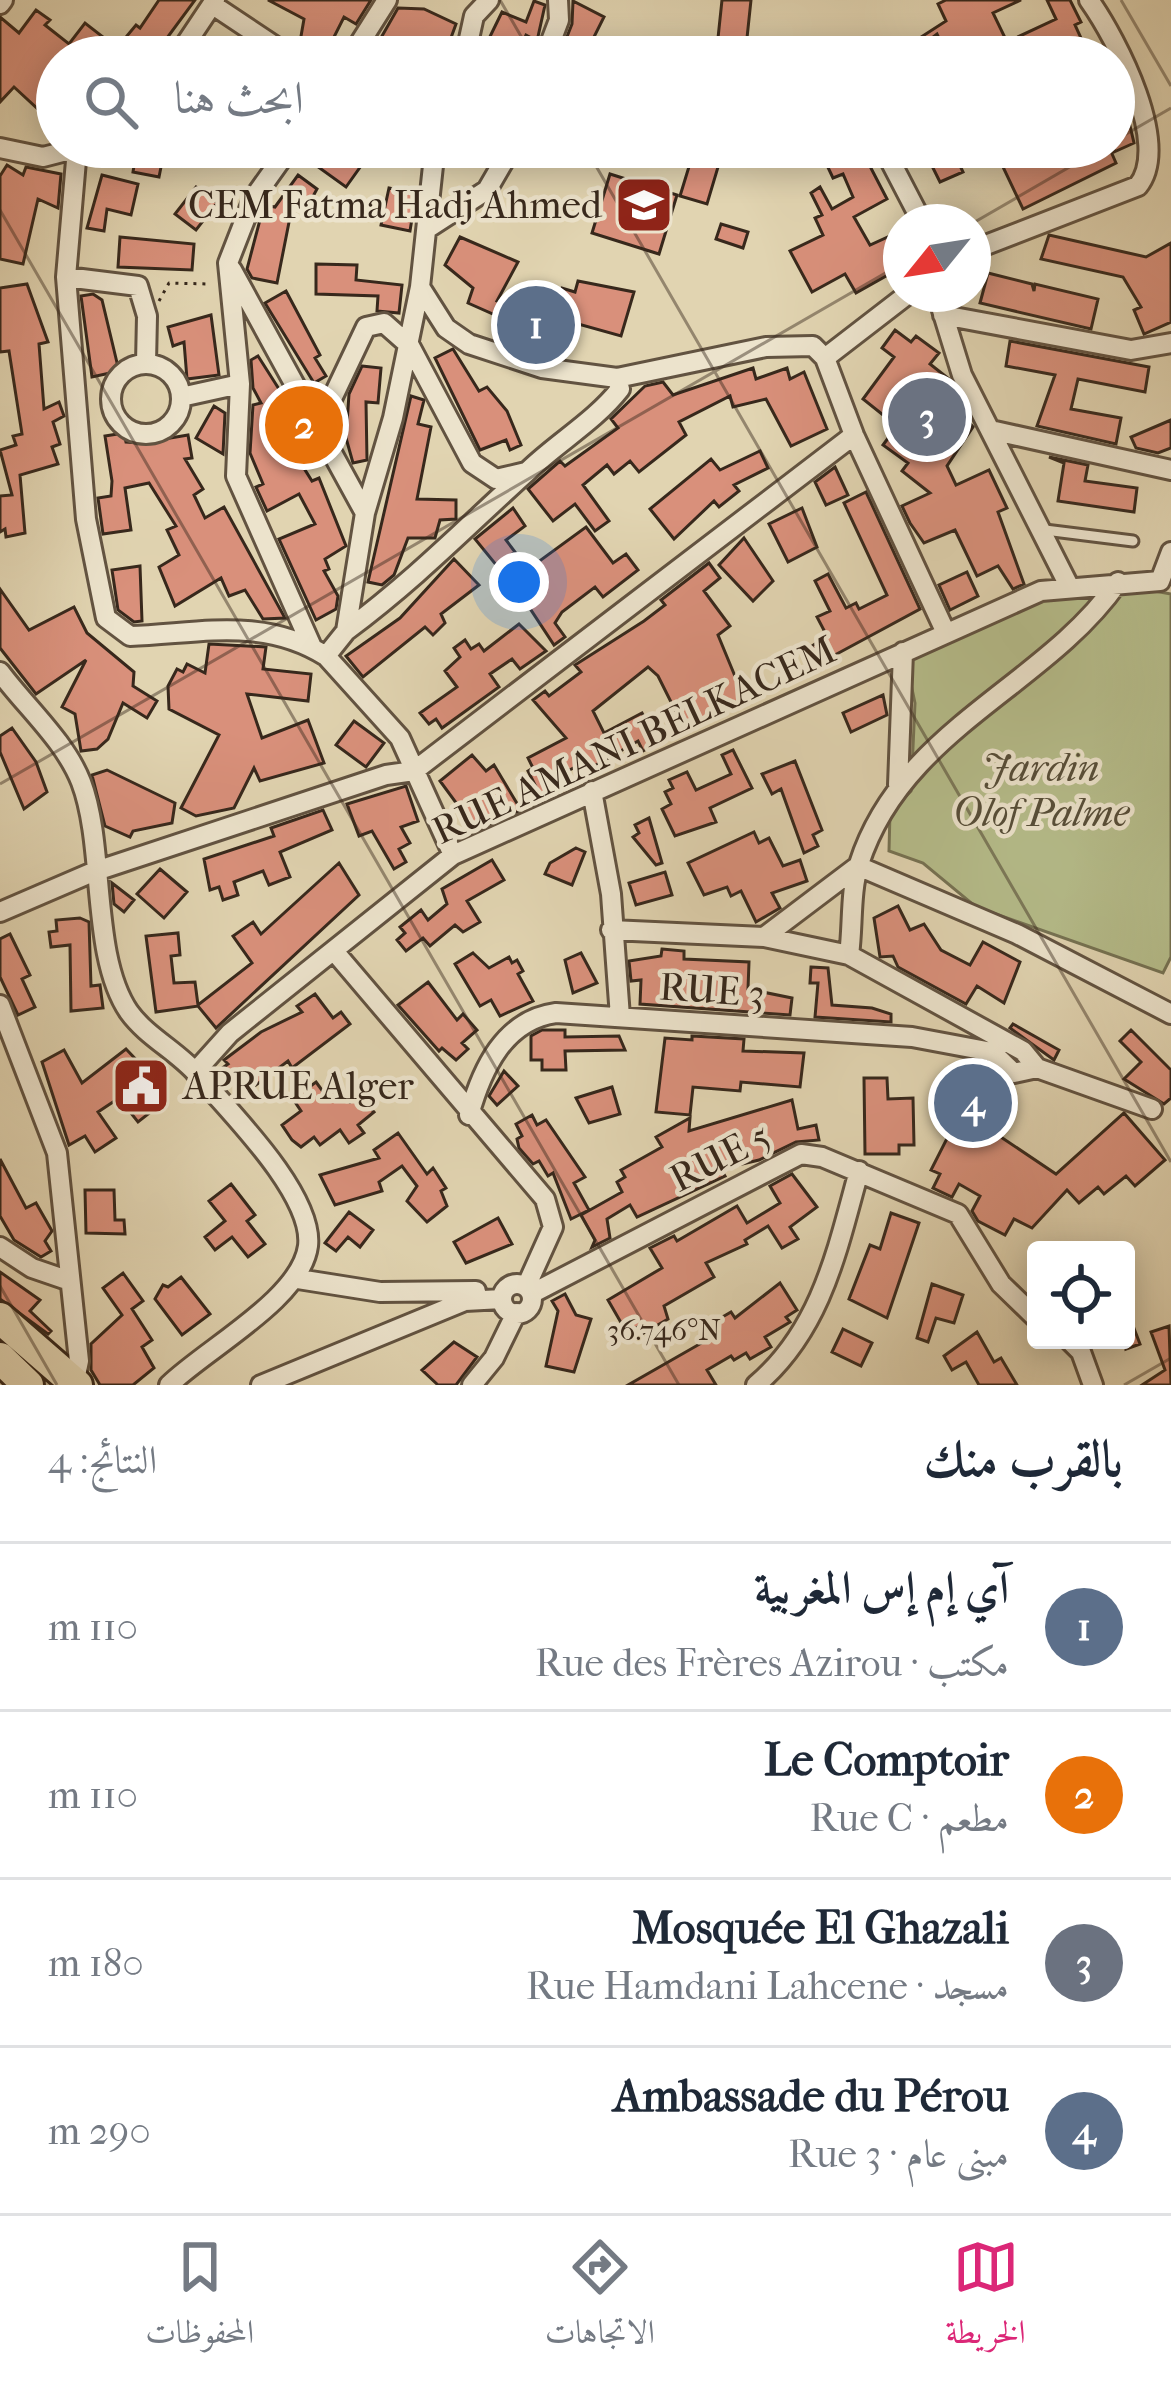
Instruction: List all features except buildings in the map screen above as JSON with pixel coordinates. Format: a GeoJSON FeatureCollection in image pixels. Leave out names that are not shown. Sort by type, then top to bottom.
{"type":"FeatureCollection","features":[{"type":"Feature","properties":{"kind":"main road"},"geometry":{"type":"LineString","coordinates":[[0,1318],[75,1385]]}},
{"type":"Feature","properties":{"kind":"main road"},"geometry":{"type":"LineString","coordinates":[[0,1358],[28,1385]]}},
{"type":"Feature","properties":{"kind":"street"},"geometry":{"type":"LineString","coordinates":[[364,36],[387,0]]}},
{"type":"Feature","properties":{"kind":"street"},"geometry":{"type":"LineString","coordinates":[[474,8],[489,0]]}},
{"type":"Feature","properties":{"kind":"street"},"geometry":{"type":"LineString","coordinates":[[553,36],[559,20],[558,0]]}},
{"type":"Feature","properties":{"kind":"street"},"geometry":{"type":"LineString","coordinates":[[1089,0],[1113,36]]}},
{"type":"Feature","properties":{"kind":"street"},"geometry":{"type":"LineString","coordinates":[[192,36],[214,3],[261,36]]}},
{"type":"Feature","properties":{"kind":"street"},"geometry":{"type":"LineString","coordinates":[[991,243],[1138,186],[1156,163],[1156,125],[1135,80]]}},
{"type":"Feature","properties":{"kind":"street"},"geometry":{"type":"LineString","coordinates":[[0,148],[36,156]]}},
{"type":"Feature","properties":{"kind":"street"},"geometry":{"type":"LineString","coordinates":[[78,168],[66,278],[92,562],[106,618],[116,631],[130,636],[227,627],[319,651]]}},
{"type":"Feature","properties":{"kind":"street"},"geometry":{"type":"LineString","coordinates":[[275,168],[253,199],[228,263],[240,384],[236,476],[319,651],[400,739],[453,855]]}},
{"type":"Feature","properties":{"kind":"street"},"geometry":{"type":"LineString","coordinates":[[346,631],[365,513],[410,346],[430,227],[434,168]]}},
{"type":"Feature","properties":{"kind":"street"},"geometry":{"type":"LineString","coordinates":[[430,227],[487,190],[500,168]]}},
{"type":"Feature","properties":{"kind":"street"},"geometry":{"type":"LineString","coordinates":[[894,168],[913,204]]}},
{"type":"Feature","properties":{"kind":"street"},"geometry":{"type":"LineString","coordinates":[[228,263],[365,513]]}},
{"type":"Feature","properties":{"kind":"street"},"geometry":{"type":"LineString","coordinates":[[66,278],[138,286],[148,330],[146,364]]}},
{"type":"Feature","properties":{"kind":"street"},"geometry":{"type":"LineString","coordinates":[[420,287],[446,328],[469,344],[542,368],[617,378],[766,346],[813,346],[825,358],[854,435],[946,633]]}},
{"type":"Feature","properties":{"kind":"street"},"geometry":{"type":"LineString","coordinates":[[825,358],[885,312]]}},
{"type":"Feature","properties":{"kind":"street"},"geometry":{"type":"LineString","coordinates":[[942,312],[962,375],[995,431],[1068,584]]}},
{"type":"Feature","properties":{"kind":"street"},"geometry":{"type":"LineString","coordinates":[[943,315],[1131,350],[1171,343]]}},
{"type":"Feature","properties":{"kind":"street"},"geometry":{"type":"LineString","coordinates":[[233,332],[253,323],[267,327]]}},
{"type":"Feature","properties":{"kind":"street"},"geometry":{"type":"LineString","coordinates":[[320,424],[366,327],[384,323],[410,346],[472,463],[496,478],[526,472]]}},
{"type":"Feature","properties":{"kind":"street"},"geometry":{"type":"LineString","coordinates":[[111,407],[132,432],[156,434],[175,420],[182,397],[174,377],[146,364]]}},
{"type":"Feature","properties":{"kind":"street"},"geometry":{"type":"LineString","coordinates":[[111,407],[116,381],[146,364]]}},
{"type":"Feature","properties":{"kind":"street"},"geometry":{"type":"LineString","coordinates":[[319,651],[434,564],[526,472],[608,404],[620,389],[617,378]]}},
{"type":"Feature","properties":{"kind":"street"},"geometry":{"type":"LineString","coordinates":[[182,397],[240,384]]}},
{"type":"Feature","properties":{"kind":"street"},"geometry":{"type":"LineString","coordinates":[[79,415],[111,407]]}},
{"type":"Feature","properties":{"kind":"street"},"geometry":{"type":"LineString","coordinates":[[995,431],[1171,470]]}},
{"type":"Feature","properties":{"kind":"street"},"geometry":{"type":"LineString","coordinates":[[0,912],[93,872],[386,775],[413,771],[854,435]]}},
{"type":"Feature","properties":{"kind":"street"},"geometry":{"type":"LineString","coordinates":[[1165,582],[1171,551]]}},
{"type":"Feature","properties":{"kind":"street","name":"RUE AMANI BELKACEM"},"geometry":{"type":"LineString","coordinates":[[195,1072],[230,1033],[453,855],[1010,603],[1068,584],[1165,582]]}},
{"type":"Feature","properties":{"kind":"street"},"geometry":{"type":"LineString","coordinates":[[849,955],[858,866],[898,785],[977,708],[1100,608],[1118,583]]}},
{"type":"Feature","properties":{"kind":"street"},"geometry":{"type":"LineString","coordinates":[[898,785],[903,652]]}},
{"type":"Feature","properties":{"kind":"street"},"geometry":{"type":"LineString","coordinates":[[0,672],[64,748],[81,782],[98,849],[93,872],[127,1010],[195,1072],[293,1190],[308,1222],[308,1248],[298,1280],[169,1385]]}},
{"type":"Feature","properties":{"kind":"street"},"geometry":{"type":"LineString","coordinates":[[592,791],[611,895],[620,1017]]}},
{"type":"Feature","properties":{"kind":"street"},"geometry":{"type":"LineString","coordinates":[[764,937],[858,866]]}},
{"type":"Feature","properties":{"kind":"street"},"geometry":{"type":"LineString","coordinates":[[858,866],[1017,934],[1171,1014]]}},
{"type":"Feature","properties":{"kind":"street"},"geometry":{"type":"LineString","coordinates":[[611,930],[764,937],[849,955],[997,1047],[1029,1055],[1037,1068],[1152,1109]]}},
{"type":"Feature","properties":{"kind":"street"},"geometry":{"type":"LineString","coordinates":[[298,1280],[380,1292],[508,1301],[529,1308],[528,1291],[550,1239],[553,1214],[334,950]]}},
{"type":"Feature","properties":{"kind":"street"},"geometry":{"type":"LineString","coordinates":[[0,1005],[57,1153],[79,1361],[75,1385]]}},
{"type":"Feature","properties":{"kind":"street","name":"RUE 3"},"geometry":{"type":"LineString","coordinates":[[469,1115],[490,1060],[526,1020],[556,1013],[912,1036],[997,1047]]}},
{"type":"Feature","properties":{"kind":"street","name":"RUE 5"},"geometry":{"type":"LineString","coordinates":[[528,1291],[788,1156],[822,1157],[958,1214],[1001,1284],[1027,1309]]}},
{"type":"Feature","properties":{"kind":"street"},"geometry":{"type":"LineString","coordinates":[[756,1385],[794,1350],[811,1323],[859,1172]]}},
{"type":"Feature","properties":{"kind":"street"},"geometry":{"type":"LineString","coordinates":[[0,1247],[32,1268],[67,1280]]}},
{"type":"Feature","properties":{"kind":"street"},"geometry":{"type":"LineString","coordinates":[[261,1385],[465,1301],[508,1301]]}},
{"type":"Feature","properties":{"kind":"street"},"geometry":{"type":"LineString","coordinates":[[472,1385],[494,1358],[508,1301]]}},
{"type":"Feature","properties":{"kind":"street"},"geometry":{"type":"LineString","coordinates":[[1079,1349],[1093,1385]]}},
{"type":"Feature","properties":{"kind":"lane"},"geometry":{"type":"LineString","coordinates":[[1045,530],[1133,541]]}},
{"type":"Feature","properties":{"kind":"path"},"geometry":{"type":"LineString","coordinates":[[148,330],[170,283],[190,280],[230,288]]}},
{"type":"Feature","properties":{"kind":"green space","name":"Jardin Olof Palme"},"geometry":{"type":"Polygon","coordinates":[[[1132,587],[1171,594],[1171,957],[1163,973],[976,907],[923,863],[889,851],[890,812],[911,791],[915,703],[906,660],[1028,599],[1132,587]]]}},
{"type":"Feature","properties":{"kind":"tunnel"},"geometry":{"type":"LineString","coordinates":[[0,1341],[55,1385]]}},
{"type":"Feature","properties":{"kind":"place","name":"CEM Fatma Hadj Ahmed"},"geometry":{"type":"Point","coordinates":[644,205]}},
{"type":"Feature","properties":{"kind":"place","name":"آي إم إس المغربية"},"geometry":{"type":"Point","coordinates":[536,325]}},
{"type":"Feature","properties":{"kind":"place","name":"Mosquée El Ghazali"},"geometry":{"type":"Point","coordinates":[927,417]}},
{"type":"Feature","properties":{"kind":"place","name":"Le Comptoir"},"geometry":{"type":"Point","coordinates":[304,425]}},
{"type":"Feature","properties":{"kind":"place","name":"APRUE Alger"},"geometry":{"type":"Point","coordinates":[141,1086]}},
{"type":"Feature","properties":{"kind":"place","name":"Ambassade du Pérou"},"geometry":{"type":"Point","coordinates":[973,1103]}}]}
